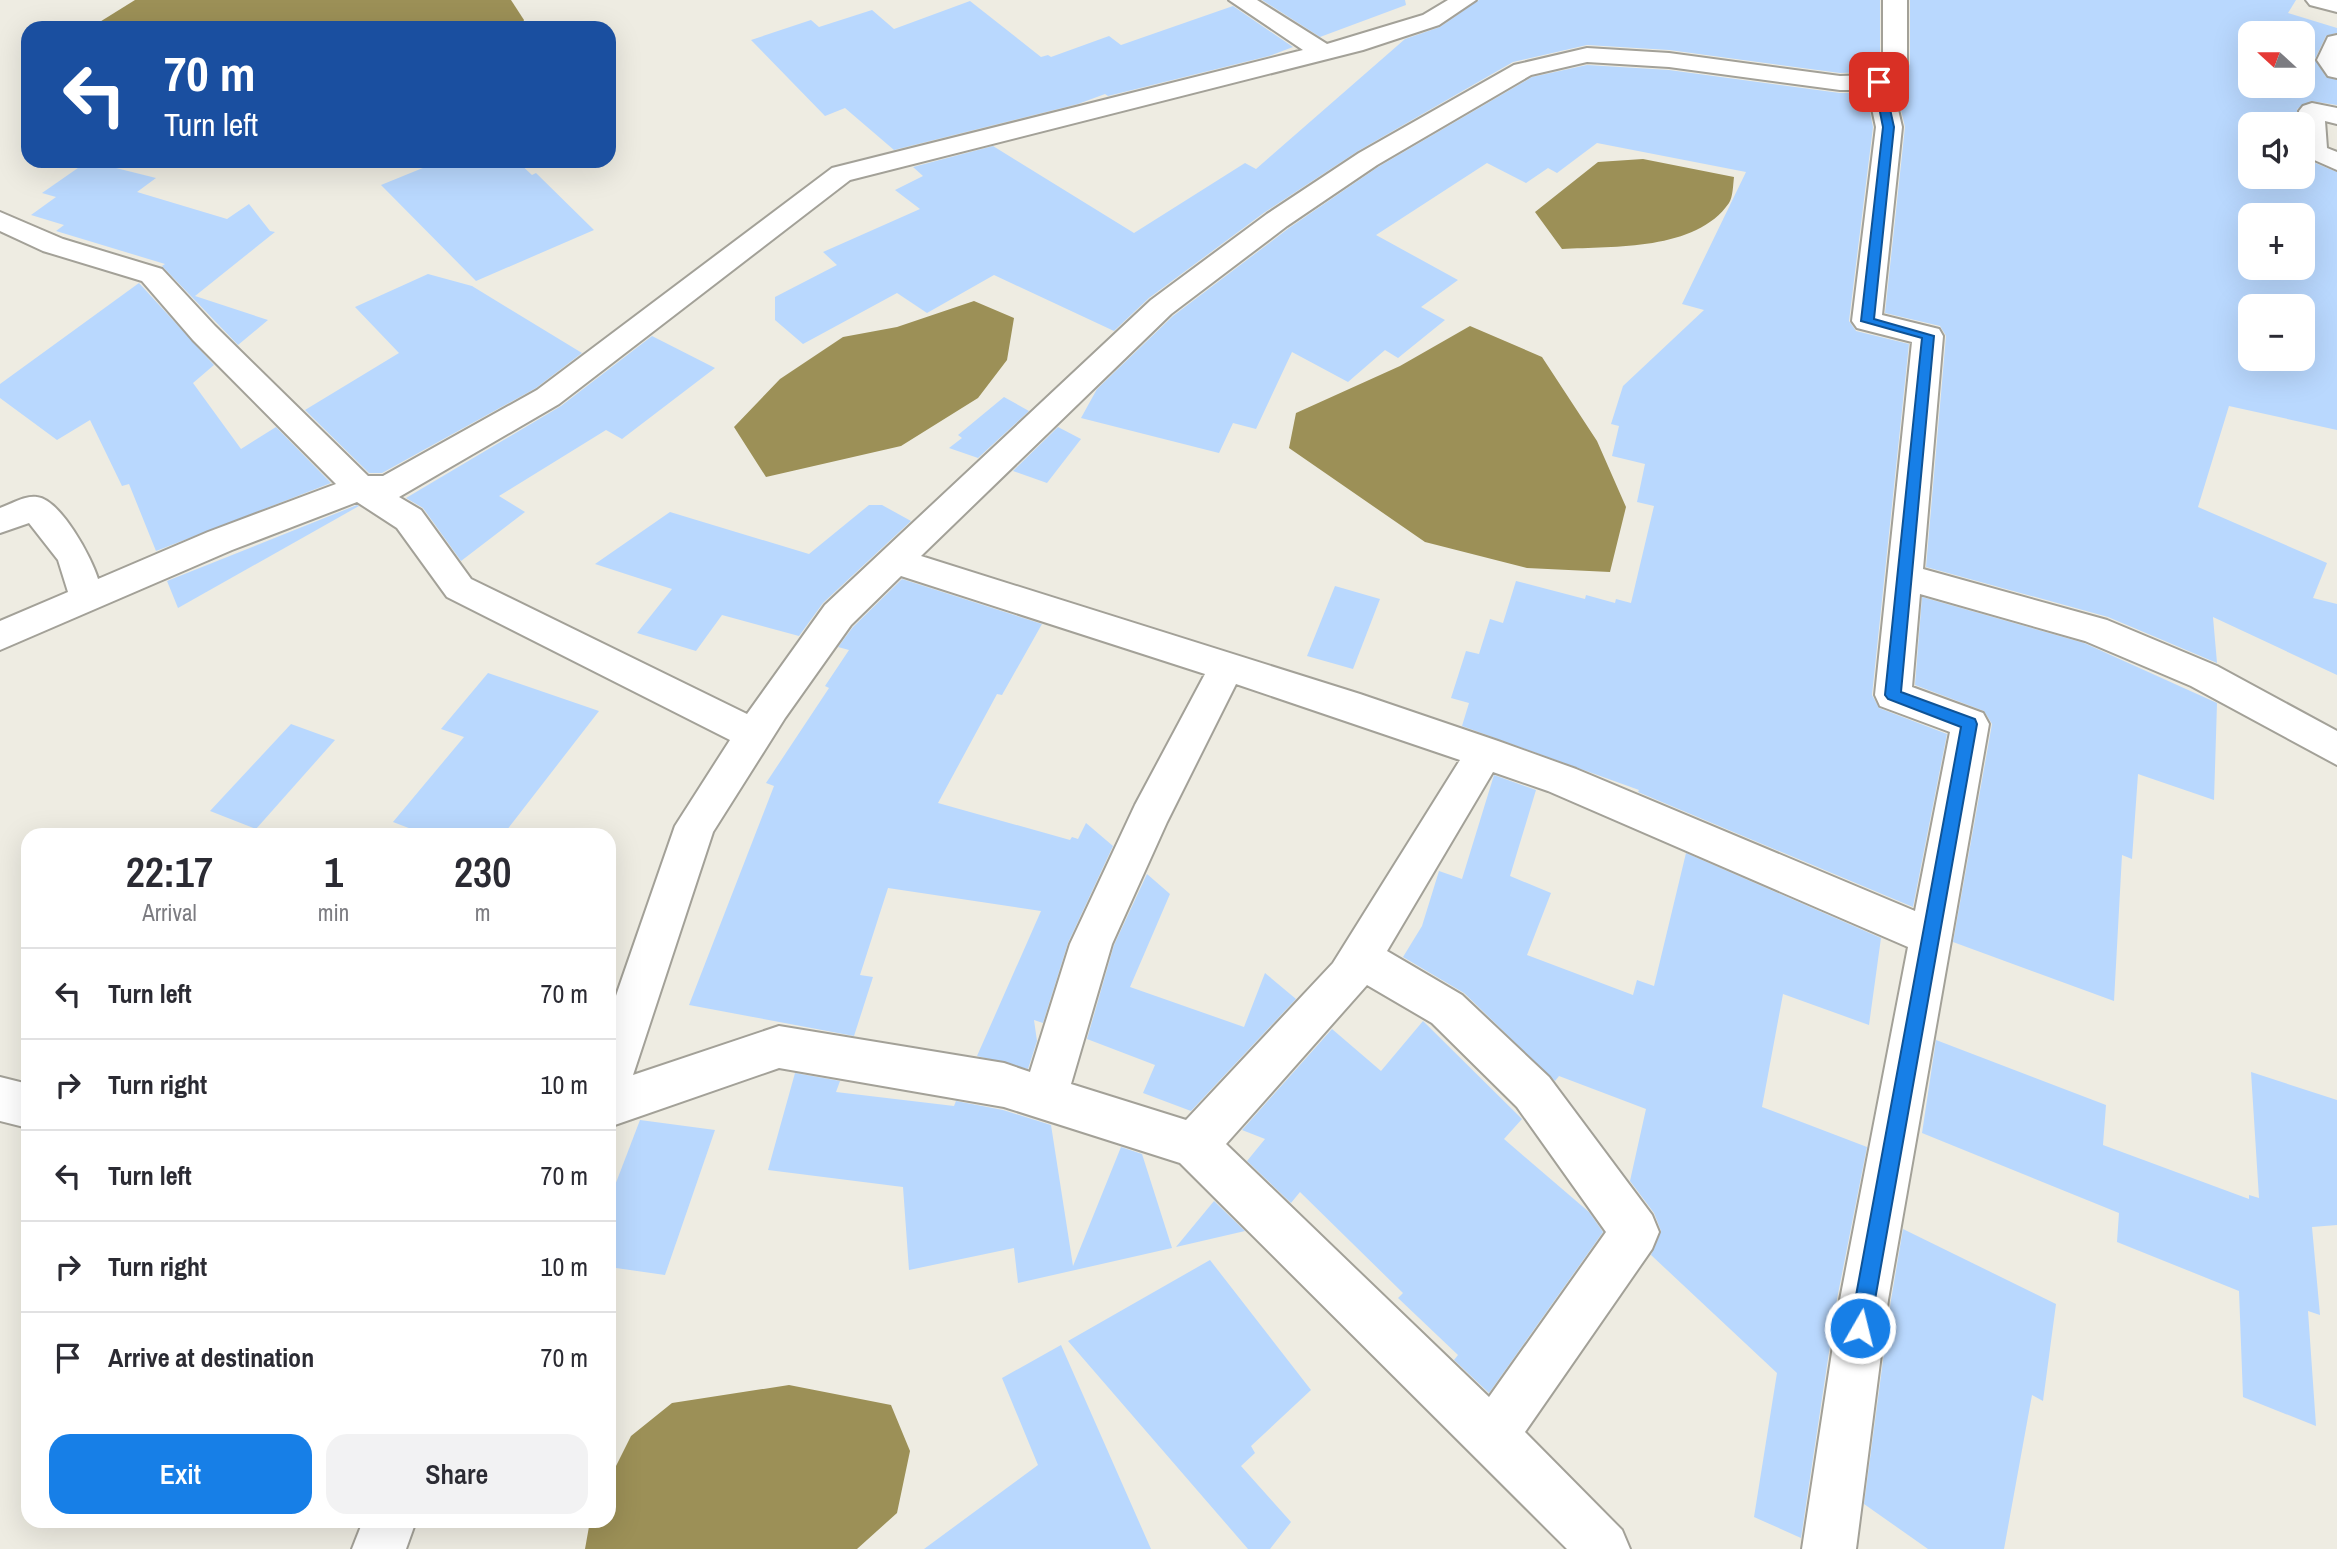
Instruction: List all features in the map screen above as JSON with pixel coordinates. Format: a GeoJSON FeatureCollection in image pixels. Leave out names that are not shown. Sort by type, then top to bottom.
{"type":"FeatureCollection","features":[{"type":"Feature","properties":{"kind":"street"},"geometry":{"type":"LineString","coordinates":[[1241,0],[1324,53]]}},
{"type":"Feature","properties":{"kind":"street"},"geometry":{"type":"LineString","coordinates":[[0,636],[220,541],[360,488],[388,488],[548,397],[841,174],[1324,53],[1431,20],[1464,0]]}},
{"type":"Feature","properties":{"kind":"street"},"geometry":{"type":"LineString","coordinates":[[616,1059],[695,826],[754,735],[838,615],[1161,307],[1277,220],[1368,159],[1523,70],[1587,55],[1669,60],[1840,83],[1879,82],[1895,64],[1895,0]]}},
{"type":"Feature","properties":{"kind":"street"},"geometry":{"type":"LineString","coordinates":[[2318,0],[2337,5]]}},
{"type":"Feature","properties":{"kind":"street"},"geometry":{"type":"LineString","coordinates":[[2337,42],[2329,60],[2337,71]]}},
{"type":"Feature","properties":{"kind":"street"},"geometry":{"type":"LineString","coordinates":[[1829,1549],[1864,1300],[1970,724],[1893,695],[1928,336],[1867,321],[1889,127],[1879,82]]}},
{"type":"Feature","properties":{"kind":"street"},"geometry":{"type":"LineString","coordinates":[[2337,116],[2312,111],[2314,152],[2337,162]]}},
{"type":"Feature","properties":{"kind":"street"},"geometry":{"type":"LineString","coordinates":[[0,220],[53,245],[152,275],[204,333],[360,488],[408,519],[459,588],[754,735]]}},
{"type":"Feature","properties":{"kind":"street"},"geometry":{"type":"LineString","coordinates":[[0,521],[34,508],[74,556],[87,598]]}},
{"type":"Feature","properties":{"kind":"street"},"geometry":{"type":"LineString","coordinates":[[896,561],[1485,752],[1574,785],[1931,937]]}},
{"type":"Feature","properties":{"kind":"street"},"geometry":{"type":"LineString","coordinates":[[1905,577],[2094,630],[2204,676],[2337,749]]}},
{"type":"Feature","properties":{"kind":"street"},"geometry":{"type":"LineString","coordinates":[[1045,1097],[1091,944],[1149,817],[1227,667]]}},
{"type":"Feature","properties":{"kind":"street"},"geometry":{"type":"LineString","coordinates":[[1194,1145],[1348,977],[1485,752]]}},
{"type":"Feature","properties":{"kind":"street"},"geometry":{"type":"LineString","coordinates":[[1360,958],[1447,1009],[1533,1092],[1634,1232],[1492,1436]]}},
{"type":"Feature","properties":{"kind":"street"},"geometry":{"type":"LineString","coordinates":[[616,1103],[779,1047],[1004,1085],[1194,1145],[1492,1436],[1603,1549]]}},
{"type":"Feature","properties":{"kind":"street"},"geometry":{"type":"LineString","coordinates":[[0,1099],[21,1104]]}},
{"type":"Feature","properties":{"kind":"street"},"geometry":{"type":"LineString","coordinates":[[379,1549],[386,1528]]}},
{"type":"Feature","properties":{"kind":"shaded area"},"geometry":{"type":"Polygon","coordinates":[[[135,0],[511,0],[524,20],[524,21],[101,21],[135,0]]]}},
{"type":"Feature","properties":{"kind":"shaded area"},"geometry":{"type":"Polygon","coordinates":[[[1643,159],[1734,177],[1729,203],[1714,219],[1675,238],[1629,246],[1562,249],[1535,212],[1598,162],[1643,159]]]}},
{"type":"Feature","properties":{"kind":"shaded area"},"geometry":{"type":"Polygon","coordinates":[[[974,301],[1014,318],[1007,360],[978,398],[901,446],[766,477],[734,427],[780,379],[843,337],[897,327],[974,301]]]}},
{"type":"Feature","properties":{"kind":"shaded area"},"geometry":{"type":"Polygon","coordinates":[[[1470,326],[1542,357],[1597,441],[1626,507],[1610,572],[1527,568],[1425,542],[1289,448],[1296,413],[1400,366],[1470,326]]]}},
{"type":"Feature","properties":{"kind":"shaded area"},"geometry":{"type":"Polygon","coordinates":[[[789,1385],[891,1405],[910,1451],[897,1513],[857,1549],[585,1549],[589,1528],[616,1528],[616,1466],[631,1436],[672,1403],[789,1385]]]}},
{"type":"Feature","properties":{"kind":"building"},"geometry":{"type":"Polygon","coordinates":[[[1262,0],[1405,0],[1406,5],[1320,37],[1262,0]]]}},
{"type":"Feature","properties":{"kind":"building"},"geometry":{"type":"Polygon","coordinates":[[[1479,0],[1880,0],[1880,62],[1871,72],[1840,73],[1669,50],[1587,45],[1513,62],[1358,151],[1265,212],[1149,298],[1114,331],[994,275],[927,313],[897,293],[803,344],[775,320],[775,297],[837,265],[823,252],[920,209],[895,190],[923,176],[913,167],[993,146],[1134,233],[1245,163],[1256,169],[1405,39],[1440,27],[1479,0]]]}},
{"type":"Feature","properties":{"kind":"building"},"geometry":{"type":"Polygon","coordinates":[[[1910,0],[2296,0],[2288,13],[2314,21],[2238,21],[2238,98],[2315,98],[2315,59],[2326,77],[2337,80],[2337,105],[2311,101],[2297,109],[2297,112],[2238,112],[2238,189],[2315,189],[2315,163],[2337,172],[2337,430],[2229,406],[2198,507],[2327,563],[2313,598],[2337,604],[2337,675],[2213,617],[2217,663],[2108,617],[1926,567],[1946,336],[1940,326],[1885,313],[1905,127],[1895,84],[1910,64],[1910,0]]]}},
{"type":"Feature","properties":{"kind":"building"},"geometry":{"type":"Polygon","coordinates":[[[970,1],[1041,57],[1051,57],[1109,36],[1121,45],[1233,6],[1293,47],[1269,56],[1108,96],[1105,94],[1078,104],[894,150],[845,108],[825,116],[751,40],[811,20],[819,27],[872,10],[894,29],[970,1]]]}},
{"type":"Feature","properties":{"kind":"building"},"geometry":{"type":"Polygon","coordinates":[[[2315,21],[2337,28],[2337,33],[2326,36],[2315,59],[2315,21]]]}},
{"type":"Feature","properties":{"kind":"building"},"geometry":{"type":"Polygon","coordinates":[[[1587,65],[1669,70],[1840,93],[1866,93],[1873,127],[1849,321],[1856,331],[1909,344],[1872,695],[1879,708],[1947,734],[1913,907],[1638,792],[1639,790],[1462,726],[1469,703],[1451,698],[1466,651],[1479,654],[1490,619],[1503,623],[1516,581],[1585,599],[1586,595],[1615,603],[1616,599],[1631,603],[1654,506],[1637,502],[1645,464],[1612,456],[1619,426],[1611,424],[1623,386],[1704,310],[1682,304],[1746,172],[1597,143],[1557,173],[1548,168],[1526,183],[1487,163],[1376,235],[1458,280],[1421,307],[1445,320],[1398,358],[1385,350],[1348,382],[1292,352],[1256,429],[1233,423],[1219,453],[1081,418],[1097,389],[1173,316],[1289,228],[1378,167],[1532,77],[1587,65]]]}},
{"type":"Feature","properties":{"kind":"building"},"geometry":{"type":"Polygon","coordinates":[[[78,168],[116,168],[156,178],[137,192],[227,219],[249,204],[270,231],[275,232],[195,296],[268,320],[238,345],[162,266],[165,264],[56,231],[64,225],[31,215],[56,197],[42,193],[78,168]]]}},
{"type":"Feature","properties":{"kind":"building"},"geometry":{"type":"Polygon","coordinates":[[[423,168],[524,168],[532,175],[536,173],[594,230],[476,281],[381,185],[423,168]]]}},
{"type":"Feature","properties":{"kind":"building"},"geometry":{"type":"Polygon","coordinates":[[[428,274],[472,286],[582,353],[536,388],[382,473],[369,473],[305,410],[399,353],[355,307],[428,274]]]}},
{"type":"Feature","properties":{"kind":"building"},"geometry":{"type":"Polygon","coordinates":[[[139,283],[214,365],[193,383],[241,449],[276,427],[331,483],[156,551],[129,484],[122,486],[90,420],[57,440],[0,398],[0,384],[139,283]]]}},
{"type":"Feature","properties":{"kind":"building"},"geometry":{"type":"Polygon","coordinates":[[[652,336],[715,368],[622,439],[606,430],[499,496],[525,512],[461,561],[423,508],[406,498],[561,406],[652,336]]]}},
{"type":"Feature","properties":{"kind":"building"},"geometry":{"type":"Polygon","coordinates":[[[1004,397],[1029,411],[978,458],[949,448],[962,438],[958,435],[1004,397]]]}},
{"type":"Feature","properties":{"kind":"building"},"geometry":{"type":"Polygon","coordinates":[[[1058,427],[1081,439],[1047,483],[1013,471],[1058,427]]]}},
{"type":"Feature","properties":{"kind":"building"},"geometry":{"type":"Polygon","coordinates":[[[869,505],[882,505],[911,521],[823,603],[799,636],[722,615],[696,651],[637,633],[672,589],[595,564],[670,512],[809,554],[869,505]]]}},
{"type":"Feature","properties":{"kind":"building"},"geometry":{"type":"Polygon","coordinates":[[[359,506],[178,608],[167,581],[359,506]]]}},
{"type":"Feature","properties":{"kind":"building"},"geometry":{"type":"Polygon","coordinates":[[[902,579],[1042,624],[1002,695],[997,694],[938,803],[1070,840],[1072,837],[1078,839],[1086,823],[1113,846],[1068,943],[1043,1023],[1034,1020],[1037,1041],[1028,1069],[977,1056],[1041,911],[888,888],[860,975],[873,977],[854,1036],[689,1005],[774,786],[766,783],[829,688],[825,686],[849,650],[838,647],[853,627],[902,579]]]}},
{"type":"Feature","properties":{"kind":"building"},"geometry":{"type":"Polygon","coordinates":[[[1335,586],[1380,599],[1353,669],[1307,656],[1335,586]]]}},
{"type":"Feature","properties":{"kind":"building"},"geometry":{"type":"Polygon","coordinates":[[[1922,597],[2084,643],[2217,703],[2214,800],[2138,774],[2132,859],[2122,855],[2114,1001],[1953,942],[1992,724],[1984,711],[1915,685],[1922,597]]]}},
{"type":"Feature","properties":{"kind":"building"},"geometry":{"type":"Polygon","coordinates":[[[488,673],[599,711],[508,828],[409,828],[393,822],[464,737],[441,729],[488,673]]]}},
{"type":"Feature","properties":{"kind":"building"},"geometry":{"type":"Polygon","coordinates":[[[291,724],[335,740],[257,828],[210,811],[291,724]]]}},
{"type":"Feature","properties":{"kind":"building"},"geometry":{"type":"Polygon","coordinates":[[[1494,775],[1536,790],[1510,876],[1551,893],[1527,955],[1633,995],[1637,980],[1654,986],[1686,853],[1881,938],[1869,1025],[1783,994],[1762,1107],[1867,1147],[1837,1299],[1801,1538],[1754,1517],[1777,1373],[1651,1255],[1661,1231],[1654,1213],[1630,1181],[1646,1109],[1559,1076],[1555,1081],[1464,993],[1403,957],[1422,926],[1439,871],[1462,879],[1494,775]]]}},
{"type":"Feature","properties":{"kind":"building"},"geometry":{"type":"Polygon","coordinates":[[[1147,874],[1170,894],[1130,987],[1244,1027],[1265,973],[1296,999],[1191,1111],[1143,1093],[1155,1065],[1087,1039],[1114,945],[1147,874]]]}},
{"type":"Feature","properties":{"kind":"building"},"geometry":{"type":"Polygon","coordinates":[[[1423,1021],[1522,1119],[1504,1139],[1589,1212],[1603,1232],[1489,1393],[1454,1360],[1458,1355],[1398,1298],[1403,1293],[1300,1192],[1291,1203],[1247,1161],[1265,1139],[1242,1130],[1332,1029],[1381,1071],[1423,1021]]]}},
{"type":"Feature","properties":{"kind":"building"},"geometry":{"type":"Polygon","coordinates":[[[1936,1040],[2106,1105],[2103,1145],[2249,1199],[2249,1195],[2259,1198],[2251,1072],[2337,1100],[2337,1225],[2312,1227],[2320,1315],[2308,1311],[2316,1426],[2243,1397],[2239,1291],[2117,1242],[2119,1213],[1922,1133],[1936,1040]]]}},
{"type":"Feature","properties":{"kind":"building"},"geometry":{"type":"Polygon","coordinates":[[[795,1073],[840,1081],[836,1092],[954,1106],[956,1101],[1003,1110],[1051,1125],[1073,1266],[1121,1147],[1142,1154],[1172,1248],[1018,1283],[1014,1248],[909,1270],[903,1187],[768,1170],[795,1073]]]}},
{"type":"Feature","properties":{"kind":"building"},"geometry":{"type":"Polygon","coordinates":[[[640,1120],[715,1130],[665,1275],[616,1268],[616,1183],[640,1120]]]}},
{"type":"Feature","properties":{"kind":"building"},"geometry":{"type":"Polygon","coordinates":[[[1214,1201],[1245,1231],[1176,1247],[1214,1201]]]}},
{"type":"Feature","properties":{"kind":"building"},"geometry":{"type":"Polygon","coordinates":[[[1903,1229],[2056,1304],[2043,1401],[2032,1395],[2004,1549],[1928,1549],[1864,1504],[1903,1229]]]}},
{"type":"Feature","properties":{"kind":"building"},"geometry":{"type":"Polygon","coordinates":[[[1210,1260],[1311,1390],[1251,1446],[1255,1453],[1241,1466],[1291,1522],[1270,1549],[1248,1549],[1068,1341],[1210,1260]]]}},
{"type":"Feature","properties":{"kind":"building"},"geometry":{"type":"Polygon","coordinates":[[[1061,1345],[1151,1549],[924,1549],[1038,1465],[1002,1378],[1061,1345]]]}},
{"type":"Feature","properties":{"kind":"route"},"geometry":{"type":"LineString","coordinates":[[1860,1328],[1970,724],[1893,695],[1928,336],[1867,321],[1889,127],[1879,82]]}}]}
